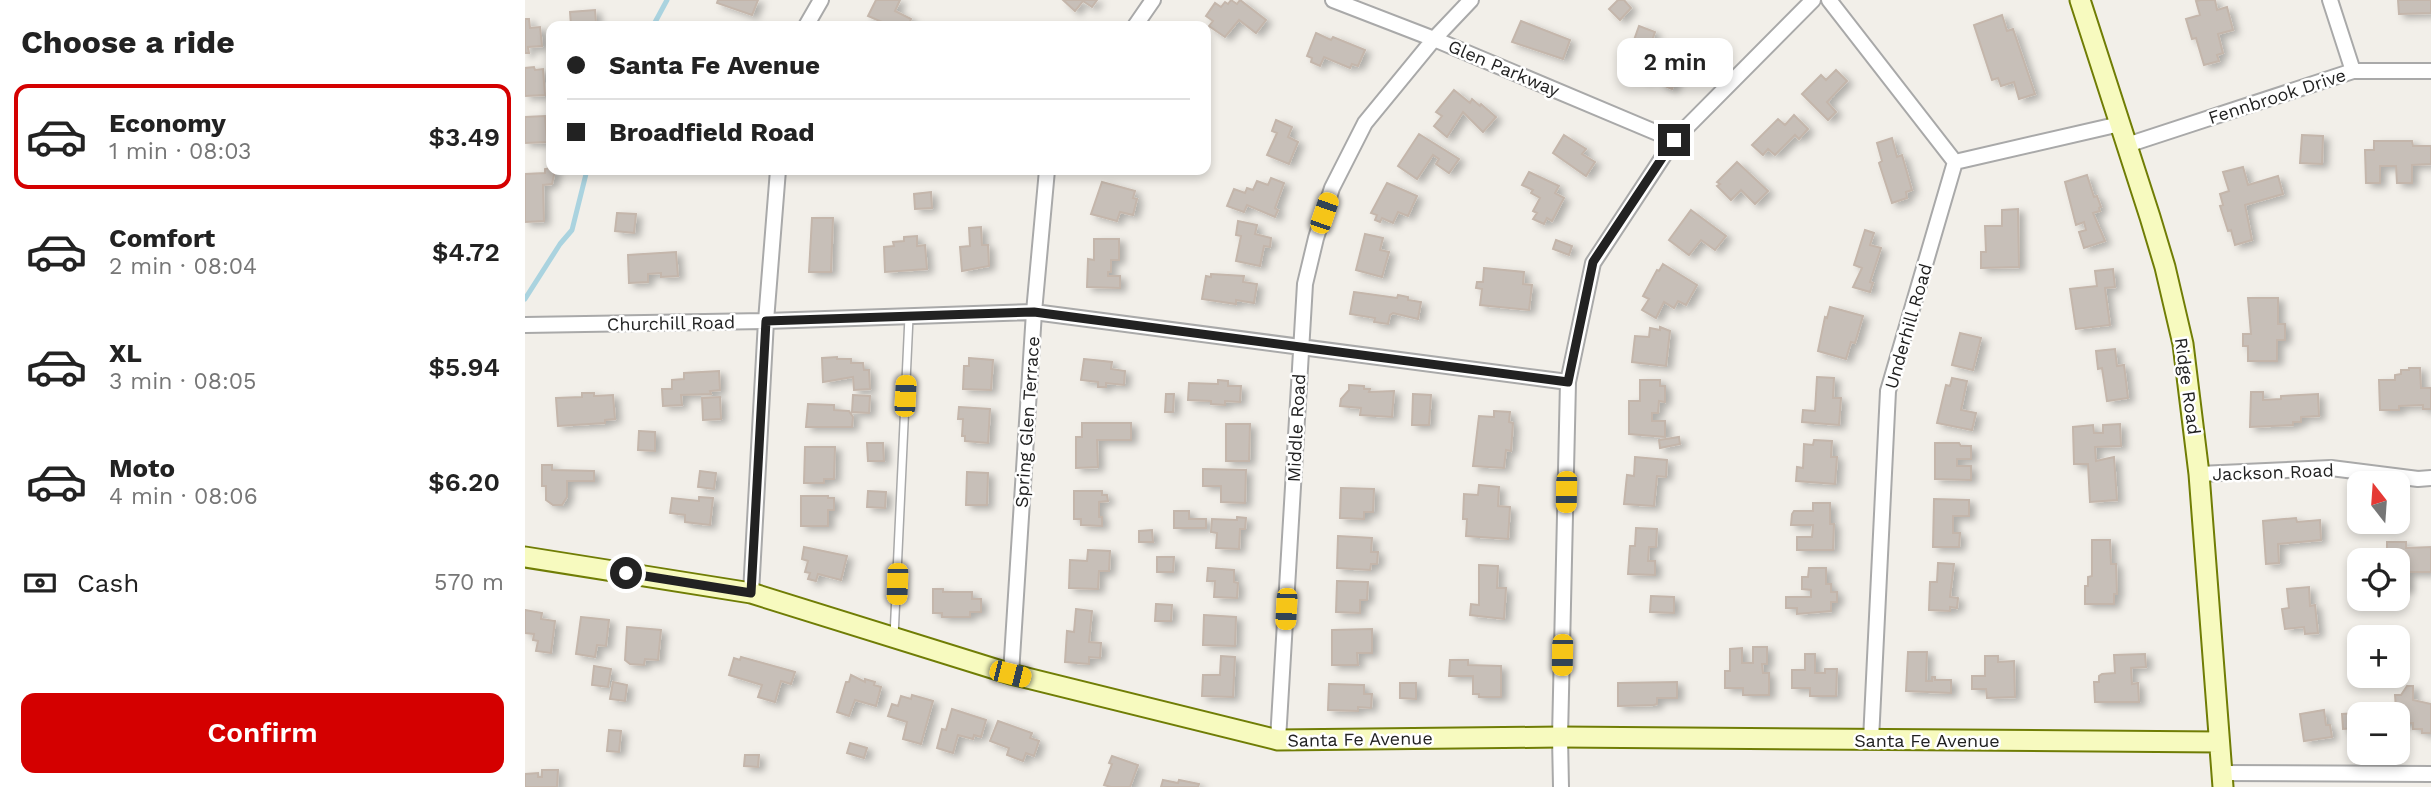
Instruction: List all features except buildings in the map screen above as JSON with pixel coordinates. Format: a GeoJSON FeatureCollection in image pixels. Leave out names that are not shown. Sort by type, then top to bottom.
{"type":"FeatureCollection","features":[{"type":"Feature","properties":{"kind":"main road","name":"Ridge Road"},"geometry":{"type":"LineString","coordinates":[[2080,0],[2150,217],[2176,308],[2187,369],[2199,474],[2222,780]]}},
{"type":"Feature","properties":{"kind":"main road","name":"Santa Fe Avenue"},"geometry":{"type":"LineString","coordinates":[[525,557],[751,593],[1010,674],[1278,740],[1560,737],[2219,742]]}},
{"type":"Feature","properties":{"kind":"street"},"geometry":{"type":"LineString","coordinates":[[809,21],[821,0]]}},
{"type":"Feature","properties":{"kind":"street"},"geometry":{"type":"LineString","coordinates":[[1138,21],[1153,0]]}},
{"type":"Feature","properties":{"kind":"street","name":"Glen Parkway"},"geometry":{"type":"LineString","coordinates":[[1333,0],[1434,39],[1674,140]]}},
{"type":"Feature","properties":{"kind":"street","name":"Middle Road"},"geometry":{"type":"LineString","coordinates":[[1278,740],[1305,284],[1316,237],[1332,188],[1365,123],[1434,39],[1471,0]]}},
{"type":"Feature","properties":{"kind":"street"},"geometry":{"type":"LineString","coordinates":[[1561,787],[1568,382],[1593,262],[1674,140],[1813,0]]}},
{"type":"Feature","properties":{"kind":"street"},"geometry":{"type":"LineString","coordinates":[[1829,0],[1955,162],[2120,124]]}},
{"type":"Feature","properties":{"kind":"street"},"geometry":{"type":"LineString","coordinates":[[2330,0],[2353,71]]}},
{"type":"Feature","properties":{"kind":"street","name":"Fennbrook Drive"},"geometry":{"type":"LineString","coordinates":[[2127,145],[2353,71],[2431,71]]}},
{"type":"Feature","properties":{"kind":"street","name":"Underhill Road"},"geometry":{"type":"LineString","coordinates":[[1871,740],[1888,391],[1955,162]]}},
{"type":"Feature","properties":{"kind":"street"},"geometry":{"type":"LineString","coordinates":[[751,593],[766,321],[778,175]]}},
{"type":"Feature","properties":{"kind":"street","name":"Spring Glen Terrace"},"geometry":{"type":"LineString","coordinates":[[1010,674],[1034,312],[1047,175]]}},
{"type":"Feature","properties":{"kind":"street","name":"Churchill Road"},"geometry":{"type":"LineString","coordinates":[[525,325],[766,321],[1034,312],[1568,382]]}},
{"type":"Feature","properties":{"kind":"street","name":"Jackson Road"},"geometry":{"type":"LineString","coordinates":[[2199,474],[2331,468],[2431,478]]}},
{"type":"Feature","properties":{"kind":"street"},"geometry":{"type":"LineString","coordinates":[[2222,780],[2431,774]]}},
{"type":"Feature","properties":{"kind":"lane"},"geometry":{"type":"LineString","coordinates":[[894,638],[909,316]]}},
{"type":"Feature","properties":{"kind":"waterway"},"geometry":{"type":"LineString","coordinates":[[656,21],[667,0]]}},
{"type":"Feature","properties":{"kind":"waterway"},"geometry":{"type":"LineString","coordinates":[[525,299],[572,230],[586,175]]}},
{"type":"Feature","properties":{"kind":"route"},"geometry":{"type":"LineString","coordinates":[[626,573],[751,593],[766,321],[1034,312],[1568,382],[1593,262],[1674,140]]}}]}
